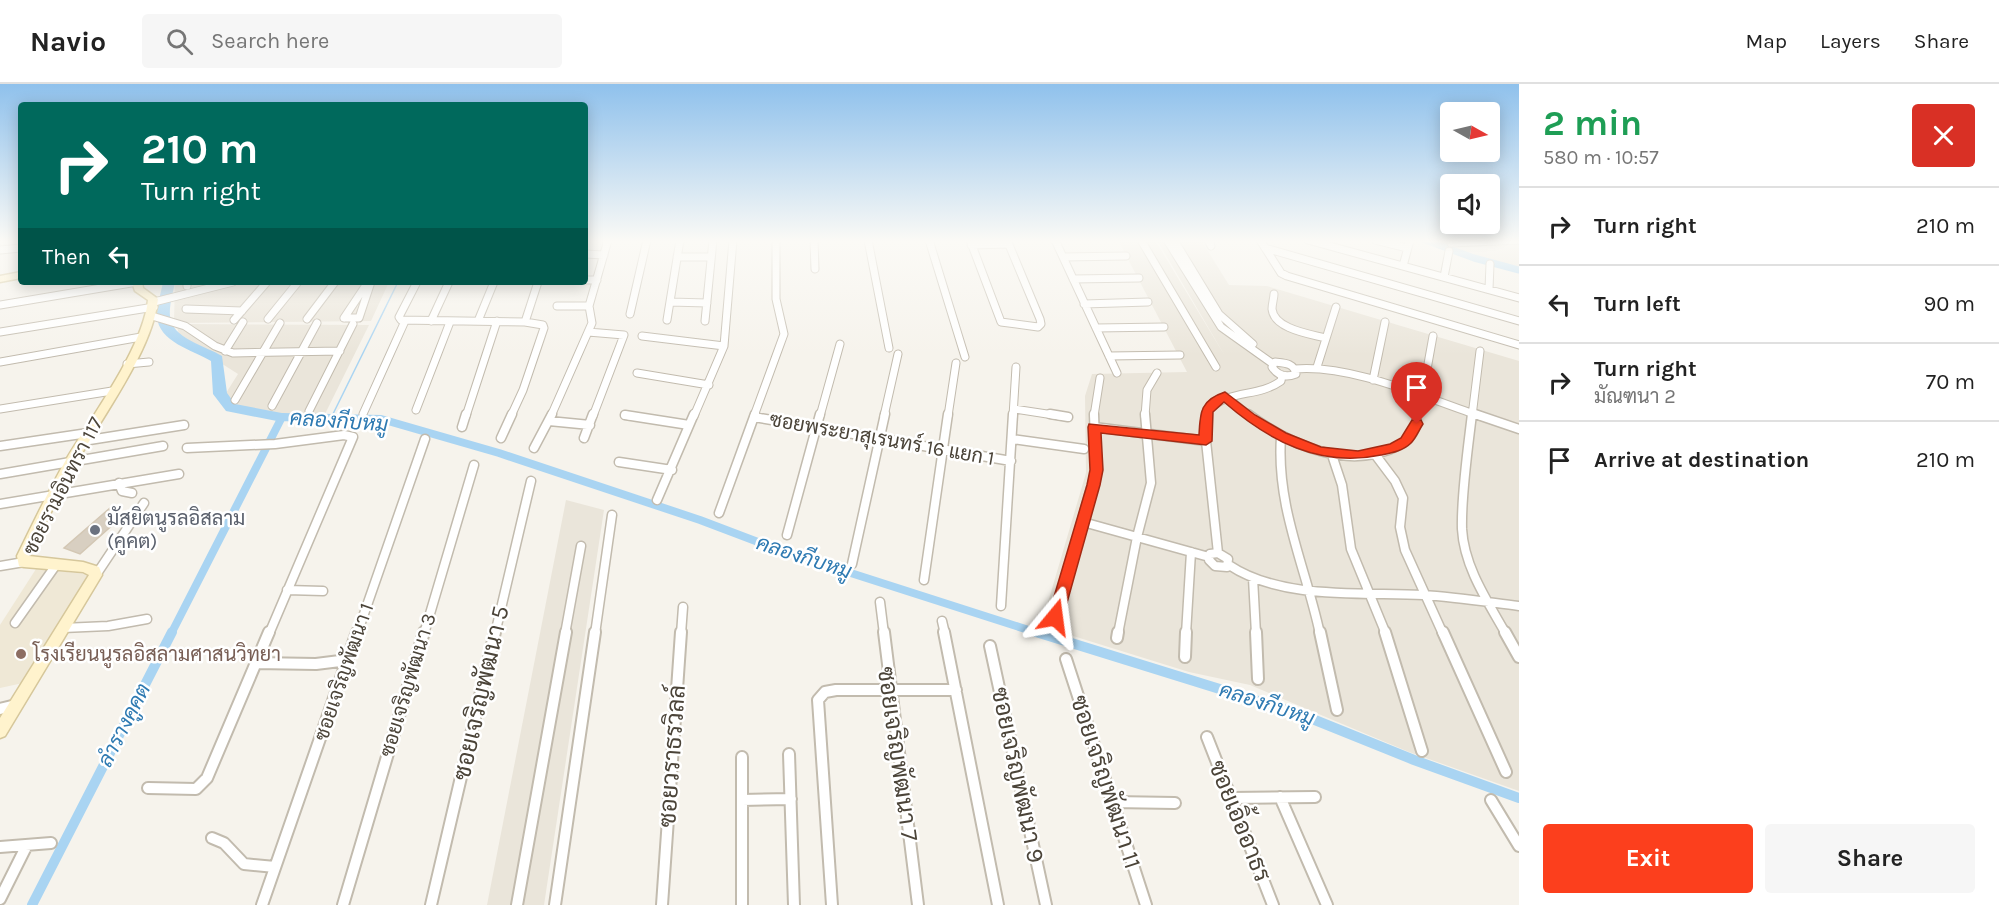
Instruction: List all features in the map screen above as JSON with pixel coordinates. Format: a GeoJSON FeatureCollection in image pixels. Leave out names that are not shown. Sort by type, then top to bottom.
{"type":"FeatureCollection","features":[{"type":"Feature","properties":{"kind":"street"},"geometry":{"type":"LineString","coordinates":[[630,314],[638,278]]}},
{"type":"Feature","properties":{"kind":"street"},"geometry":{"type":"LineString","coordinates":[[667,320],[674,278]]}},
{"type":"Feature","properties":{"kind":"street"},"geometry":{"type":"LineString","coordinates":[[705,321],[709,278]]}},
{"type":"Feature","properties":{"kind":"street"},"geometry":{"type":"LineString","coordinates":[[657,500],[709,385],[724,346],[730,278]]}},
{"type":"Feature","properties":{"kind":"street"},"geometry":{"type":"LineString","coordinates":[[720,513],[784,334],[776,299],[776,278]]}},
{"type":"Feature","properties":{"kind":"street"},"geometry":{"type":"LineString","coordinates":[[875,278],[889,348]]}},
{"type":"Feature","properties":{"kind":"street"},"geometry":{"type":"LineString","coordinates":[[940,278],[964,357]]}},
{"type":"Feature","properties":{"kind":"street"},"geometry":{"type":"LineString","coordinates":[[984,278],[1001,322],[1038,327],[1041,324],[1023,278]]}},
{"type":"Feature","properties":{"kind":"street"},"geometry":{"type":"LineString","coordinates":[[1116,373],[1073,279],[1118,278]]}},
{"type":"Feature","properties":{"kind":"street"},"geometry":{"type":"LineString","coordinates":[[1164,278],[1216,367]]}},
{"type":"Feature","properties":{"kind":"street"},"geometry":{"type":"LineString","coordinates":[[1193,278],[1221,327],[1275,363],[1288,363],[1295,369],[1317,367],[1373,380],[1519,429]]}},
{"type":"Feature","properties":{"kind":"street"},"geometry":{"type":"LineString","coordinates":[[1295,278],[1519,345]]}},
{"type":"Feature","properties":{"kind":"street"},"geometry":{"type":"LineString","coordinates":[[1370,278],[1519,321]]}},
{"type":"Feature","properties":{"kind":"street"},"geometry":{"type":"LineString","coordinates":[[1449,278],[1519,298]]}},
{"type":"Feature","properties":{"kind":"street"},"geometry":{"type":"LineString","coordinates":[[1489,278],[1489,289]]}},
{"type":"Feature","properties":{"kind":"street"},"geometry":{"type":"LineString","coordinates":[[534,448],[549,421],[593,318],[589,306],[597,280],[588,280]]}},
{"type":"Feature","properties":{"kind":"street"},"geometry":{"type":"LineString","coordinates":[[0,305],[119,285]]}},
{"type":"Feature","properties":{"kind":"street"},"geometry":{"type":"LineString","coordinates":[[137,285],[138,289],[153,299],[156,309],[225,351],[233,353],[340,351]]}},
{"type":"Feature","properties":{"kind":"street"},"geometry":{"type":"LineString","coordinates":[[0,332],[156,309],[184,296],[222,285]]}},
{"type":"Feature","properties":{"kind":"street"},"geometry":{"type":"LineString","coordinates":[[234,320],[264,285]]}},
{"type":"Feature","properties":{"kind":"street"},"geometry":{"type":"LineString","coordinates":[[268,319],[296,285]]}},
{"type":"Feature","properties":{"kind":"street"},"geometry":{"type":"LineString","coordinates":[[307,319],[333,285]]}},
{"type":"Feature","properties":{"kind":"street"},"geometry":{"type":"LineString","coordinates":[[367,285],[344,318],[359,318],[368,285]]}},
{"type":"Feature","properties":{"kind":"street"},"geometry":{"type":"LineString","coordinates":[[415,285],[399,317],[405,321],[525,322],[540,324],[544,328],[523,390],[501,438]]}},
{"type":"Feature","properties":{"kind":"street"},"geometry":{"type":"LineString","coordinates":[[431,321],[448,285]]}},
{"type":"Feature","properties":{"kind":"street"},"geometry":{"type":"LineString","coordinates":[[478,321],[493,285]]}},
{"type":"Feature","properties":{"kind":"street"},"geometry":{"type":"LineString","coordinates":[[525,322],[537,285]]}},
{"type":"Feature","properties":{"kind":"street"},"geometry":{"type":"LineString","coordinates":[[1274,294],[1272,309],[1275,316],[1282,322],[1325,338]]}},
{"type":"Feature","properties":{"kind":"street"},"geometry":{"type":"LineString","coordinates":[[670,302],[707,303]]}},
{"type":"Feature","properties":{"kind":"street"},"geometry":{"type":"LineString","coordinates":[[1084,304],[1148,302]]}},
{"type":"Feature","properties":{"kind":"street"},"geometry":{"type":"LineString","coordinates":[[558,306],[589,306]]}},
{"type":"Feature","properties":{"kind":"street"},"geometry":{"type":"LineString","coordinates":[[1317,367],[1336,307]]}},
{"type":"Feature","properties":{"kind":"street","name":"ซอยรามอินทรา 117"},"geometry":{"type":"LineString","coordinates":[[96,575],[90,569],[24,562],[23,556],[71,462],[156,309]]}},
{"type":"Feature","properties":{"kind":"street"},"geometry":{"type":"LineString","coordinates":[[186,309],[242,311]]}},
{"type":"Feature","properties":{"kind":"street"},"geometry":{"type":"LineString","coordinates":[[363,414],[405,321]]}},
{"type":"Feature","properties":{"kind":"street"},"geometry":{"type":"LineString","coordinates":[[462,427],[497,321]]}},
{"type":"Feature","properties":{"kind":"street"},"geometry":{"type":"LineString","coordinates":[[225,351],[243,322]]}},
{"type":"Feature","properties":{"kind":"street"},"geometry":{"type":"LineString","coordinates":[[272,406],[317,322]]}},
{"type":"Feature","properties":{"kind":"street"},"geometry":{"type":"LineString","coordinates":[[417,410],[450,322]]}},
{"type":"Feature","properties":{"kind":"street"},"geometry":{"type":"LineString","coordinates":[[1373,380],[1384,322]]}},
{"type":"Feature","properties":{"kind":"street"},"geometry":{"type":"LineString","coordinates":[[235,400],[280,323]]}},
{"type":"Feature","properties":{"kind":"street"},"geometry":{"type":"LineString","coordinates":[[309,411],[354,324]]}},
{"type":"Feature","properties":{"kind":"street"},"geometry":{"type":"LineString","coordinates":[[1096,328],[1164,327]]}},
{"type":"Feature","properties":{"kind":"street"},"geometry":{"type":"LineString","coordinates":[[584,438],[624,335],[588,332]]}},
{"type":"Feature","properties":{"kind":"street"},"geometry":{"type":"LineString","coordinates":[[642,336],[724,346]]}},
{"type":"Feature","properties":{"kind":"street"},"geometry":{"type":"LineString","coordinates":[[1422,397],[1432,336]]}},
{"type":"Feature","properties":{"kind":"street"},"geometry":{"type":"LineString","coordinates":[[0,362],[141,337]]}},
{"type":"Feature","properties":{"kind":"street"},"geometry":{"type":"LineString","coordinates":[[787,535],[840,344]]}},
{"type":"Feature","properties":{"kind":"street"},"geometry":{"type":"LineString","coordinates":[[1480,351],[1462,531],[1470,564],[1519,657]]}},
{"type":"Feature","properties":{"kind":"street"},"geometry":{"type":"LineString","coordinates":[[852,564],[898,354]]}},
{"type":"Feature","properties":{"kind":"street"},"geometry":{"type":"LineString","coordinates":[[1109,356],[1180,355]]}},
{"type":"Feature","properties":{"kind":"street"},"geometry":{"type":"LineString","coordinates":[[127,364],[149,362]]}},
{"type":"Feature","properties":{"kind":"street"},"geometry":{"type":"LineString","coordinates":[[924,580],[945,450],[956,363]]}},
{"type":"Feature","properties":{"kind":"street"},"geometry":{"type":"LineString","coordinates":[[1275,363],[1273,370],[1282,375],[1293,376],[1295,369]]}},
{"type":"Feature","properties":{"kind":"street"},"geometry":{"type":"LineString","coordinates":[[1001,606],[1016,367]]}},
{"type":"Feature","properties":{"kind":"street"},"geometry":{"type":"LineString","coordinates":[[637,373],[709,385]]}},
{"type":"Feature","properties":{"kind":"street"},"geometry":{"type":"LineString","coordinates":[[1117,638],[1137,537],[1151,483],[1146,433],[1147,390],[1157,373]]}},
{"type":"Feature","properties":{"kind":"street"},"geometry":{"type":"LineString","coordinates":[[1229,565],[1223,568],[1215,566],[1206,412],[1213,403],[1225,396],[1270,388],[1281,381],[1282,375]]}},
{"type":"Feature","properties":{"kind":"street"},"geometry":{"type":"LineString","coordinates":[[1055,617],[1096,470],[1094,406],[1100,378]]}},
{"type":"Feature","properties":{"kind":"street"},"geometry":{"type":"LineString","coordinates":[[0,409],[112,391]]}},
{"type":"Feature","properties":{"kind":"street"},"geometry":{"type":"LineString","coordinates":[[1225,396],[1251,418],[1281,437],[1332,455],[1374,453],[1393,448],[1406,441],[1417,424],[1415,410],[1402,391]]}},
{"type":"Feature","properties":{"kind":"street"},"geometry":{"type":"LineString","coordinates":[[1014,409],[1068,417]]}},
{"type":"Feature","properties":{"kind":"street"},"geometry":{"type":"LineString","coordinates":[[625,415],[689,425]]}},
{"type":"Feature","properties":{"kind":"street","name":"ซอยพระยาสุเรนทร์ 16 แยก 1"},"geometry":{"type":"LineString","coordinates":[[754,417],[1011,461]]}},
{"type":"Feature","properties":{"kind":"street"},"geometry":{"type":"LineString","coordinates":[[549,421],[590,425]]}},
{"type":"Feature","properties":{"kind":"street"},"geometry":{"type":"LineString","coordinates":[[0,446],[184,425]]}},
{"type":"Feature","properties":{"kind":"street"},"geometry":{"type":"LineString","coordinates":[[1094,427],[1206,441]]}},
{"type":"Feature","properties":{"kind":"street"},"geometry":{"type":"LineString","coordinates":[[148,788],[188,790],[202,785],[215,762],[353,437],[344,435],[262,445],[187,448]]}},
{"type":"Feature","properties":{"kind":"street"},"geometry":{"type":"LineString","coordinates":[[1281,437],[1279,464],[1283,497],[1296,553],[1310,590],[1337,710]]}},
{"type":"Feature","properties":{"kind":"street"},"geometry":{"type":"LineString","coordinates":[[1012,439],[1084,449]]}},
{"type":"Feature","properties":{"kind":"street","name":"ซอยเจริญพัฒนา 1"},"geometry":{"type":"LineString","coordinates":[[262,905],[425,440]]}},
{"type":"Feature","properties":{"kind":"street"},"geometry":{"type":"LineString","coordinates":[[0,474],[163,446]]}},
{"type":"Feature","properties":{"kind":"street"},"geometry":{"type":"LineString","coordinates":[[1374,453],[1400,490],[1403,498],[1400,527],[1402,539],[1506,772]]}},
{"type":"Feature","properties":{"kind":"street"},"geometry":{"type":"LineString","coordinates":[[1332,455],[1342,485],[1351,549],[1383,625],[1422,752]]}},
{"type":"Feature","properties":{"kind":"street"},"geometry":{"type":"LineString","coordinates":[[619,462],[672,470]]}},
{"type":"Feature","properties":{"kind":"street","name":"ซอยเจริญพัฒนา 3"},"geometry":{"type":"LineString","coordinates":[[343,905],[474,465]]}},
{"type":"Feature","properties":{"kind":"street"},"geometry":{"type":"LineString","coordinates":[[0,504],[178,474]]}},
{"type":"Feature","properties":{"kind":"street","name":"ซอยเจริญพัฒนา 5"},"geometry":{"type":"LineString","coordinates":[[431,905],[531,480]]}},
{"type":"Feature","properties":{"kind":"street"},"geometry":{"type":"LineString","coordinates":[[118,483],[122,491],[132,493]]}},
{"type":"Feature","properties":{"kind":"street"},"geometry":{"type":"LineString","coordinates":[[0,731],[96,575],[144,503]]}},
{"type":"Feature","properties":{"kind":"street"},"geometry":{"type":"LineString","coordinates":[[555,905],[612,515]]}},
{"type":"Feature","properties":{"kind":"street"},"geometry":{"type":"LineString","coordinates":[[1083,522],[1191,552],[1228,559],[1229,565],[1241,573],[1274,585],[1310,590],[1426,595],[1519,606]]}},
{"type":"Feature","properties":{"kind":"street"},"geometry":{"type":"LineString","coordinates":[[517,905],[581,546]]}},
{"type":"Feature","properties":{"kind":"street"},"geometry":{"type":"LineString","coordinates":[[1185,657],[1191,552]]}},
{"type":"Feature","properties":{"kind":"street"},"geometry":{"type":"LineString","coordinates":[[0,566],[24,562]]}},
{"type":"Feature","properties":{"kind":"street"},"geometry":{"type":"LineString","coordinates":[[15,623],[56,565]]}},
{"type":"Feature","properties":{"kind":"street"},"geometry":{"type":"LineString","coordinates":[[1253,578],[1258,679]]}},
{"type":"Feature","properties":{"kind":"street"},"geometry":{"type":"LineString","coordinates":[[287,591],[323,591]]}},
{"type":"Feature","properties":{"kind":"street","name":"ซอยเจริญพัฒนา 7"},"geometry":{"type":"LineString","coordinates":[[880,602],[889,690],[918,905]]}},
{"type":"Feature","properties":{"kind":"street","name":"ซอยวราธรวิลล์"},"geometry":{"type":"LineString","coordinates":[[662,905],[683,607]]}},
{"type":"Feature","properties":{"kind":"street"},"geometry":{"type":"LineString","coordinates":[[63,628],[108,626],[147,619]]}},
{"type":"Feature","properties":{"kind":"street"},"geometry":{"type":"LineString","coordinates":[[942,621],[998,905]]}},
{"type":"Feature","properties":{"kind":"street","name":"ซอยเจริญพัฒนา 9"},"geometry":{"type":"LineString","coordinates":[[990,645],[1046,905]]}},
{"type":"Feature","properties":{"kind":"street","name":"ซอยเจริญพัฒนา 11"},"geometry":{"type":"LineString","coordinates":[[1066,659],[1146,905]]}},
{"type":"Feature","properties":{"kind":"street"},"geometry":{"type":"LineString","coordinates":[[256,663],[316,664],[348,660]]}},
{"type":"Feature","properties":{"kind":"street"},"geometry":{"type":"LineString","coordinates":[[832,905],[818,700],[825,692],[836,690],[956,690]]}},
{"type":"Feature","properties":{"kind":"street"},"geometry":{"type":"LineString","coordinates":[[0,709],[16,704]]}},
{"type":"Feature","properties":{"kind":"street","name":"ซอยเอิ้ออาธร"},"geometry":{"type":"LineString","coordinates":[[1207,737],[1274,905]]}},
{"type":"Feature","properties":{"kind":"street"},"geometry":{"type":"LineString","coordinates":[[789,754],[794,905]]}},
{"type":"Feature","properties":{"kind":"street"},"geometry":{"type":"LineString","coordinates":[[742,757],[742,905]]}},
{"type":"Feature","properties":{"kind":"street"},"geometry":{"type":"LineString","coordinates":[[1280,797],[1327,905]]}},
{"type":"Feature","properties":{"kind":"street"},"geometry":{"type":"LineString","coordinates":[[1231,798],[1315,797]]}},
{"type":"Feature","properties":{"kind":"street"},"geometry":{"type":"LineString","coordinates":[[742,800],[791,799]]}},
{"type":"Feature","properties":{"kind":"street"},"geometry":{"type":"LineString","coordinates":[[1491,800],[1519,846]]}},
{"type":"Feature","properties":{"kind":"street"},"geometry":{"type":"LineString","coordinates":[[1113,802],[1175,803]]}},
{"type":"Feature","properties":{"kind":"street"},"geometry":{"type":"LineString","coordinates":[[212,838],[230,845],[240,861],[246,864],[275,867]]}},
{"type":"Feature","properties":{"kind":"street"},"geometry":{"type":"LineString","coordinates":[[0,847],[51,843]]}},
{"type":"Feature","properties":{"kind":"street"},"geometry":{"type":"LineString","coordinates":[[0,900],[27,845]]}},
{"type":"Feature","properties":{"kind":"shaded area"},"geometry":{"type":"Polygon","coordinates":[[[1138,278],[1178,278],[1225,356],[1179,278],[1225,278],[1229,285],[1267,286],[1519,361],[1519,791],[1409,752],[1250,685],[1189,672],[1041,626],[1086,473],[1085,396],[1092,374],[1187,372],[1138,278]]]}},
{"type":"Feature","properties":{"kind":"shaded area"},"geometry":{"type":"Polygon","coordinates":[[[175,285],[388,285],[371,321],[174,323],[175,285]]]}},
{"type":"Feature","properties":{"kind":"shaded area"},"geometry":{"type":"Polygon","coordinates":[[[176,324],[369,325],[324,416],[265,413],[221,401],[238,374],[180,337],[176,324]]]}},
{"type":"Feature","properties":{"kind":"shaded area"},"geometry":{"type":"Polygon","coordinates":[[[566,500],[604,510],[544,905],[487,905],[566,500]]]}},
{"type":"Feature","properties":{"kind":"shaded area","name":"โรงเรียนนูรลอิสลามศาสนวิทยา"},"geometry":{"type":"Polygon","coordinates":[[[36,569],[87,574],[89,579],[23,683],[0,688],[0,625],[36,569]]]}},
{"type":"Feature","properties":{"kind":"building","name":"มัสยิตนูรลอิสลาม (คูคต)"},"geometry":{"type":"Polygon","coordinates":[[[110,508],[126,513],[80,554],[64,548],[110,508]]]}},
{"type":"Feature","properties":{"kind":"waterway","name":"คลองกีบหมู"},"geometry":{"type":"LineString","coordinates":[[168,285],[164,306],[164,320],[167,328],[179,339],[217,359],[220,394],[231,408],[282,417]]}},
{"type":"Feature","properties":{"kind":"waterway"},"geometry":{"type":"LineString","coordinates":[[332,416],[397,285]]}},
{"type":"Feature","properties":{"kind":"waterway","name":"คลองกีบหมู"},"geometry":{"type":"LineString","coordinates":[[330,420],[332,416]]}},
{"type":"Feature","properties":{"kind":"waterway","name":"คลองกีบหมู"},"geometry":{"type":"LineString","coordinates":[[171,634],[282,417],[381,419],[499,453],[700,520],[779,550],[1041,634]]}},
{"type":"Feature","properties":{"kind":"waterway","name":"ลำรางคูคต"},"geometry":{"type":"LineString","coordinates":[[32,905],[172,632]]}},
{"type":"Feature","properties":{"kind":"waterway","name":"คลองกีบหมู"},"geometry":{"type":"LineString","coordinates":[[1036,632],[1300,714],[1414,760],[1519,798]]}},
{"type":"Feature","properties":{"kind":"place","name":"มัสยิตนูรลอิสลาม (คูคต)"},"geometry":{"type":"Point","coordinates":[95,530]}},
{"type":"Feature","properties":{"kind":"place","name":"โรงเรียนนูรลอิสลามศาสนวิทยา"},"geometry":{"type":"Point","coordinates":[21,654]}},
{"type":"Feature","properties":{"kind":"route"},"geometry":{"type":"LineString","coordinates":[[1055,617],[1093,485],[1096,470],[1094,427],[1206,441],[1206,412],[1213,403],[1225,396],[1251,418],[1281,437],[1332,455],[1358,456],[1393,448],[1406,441],[1417,424]]}}]}
